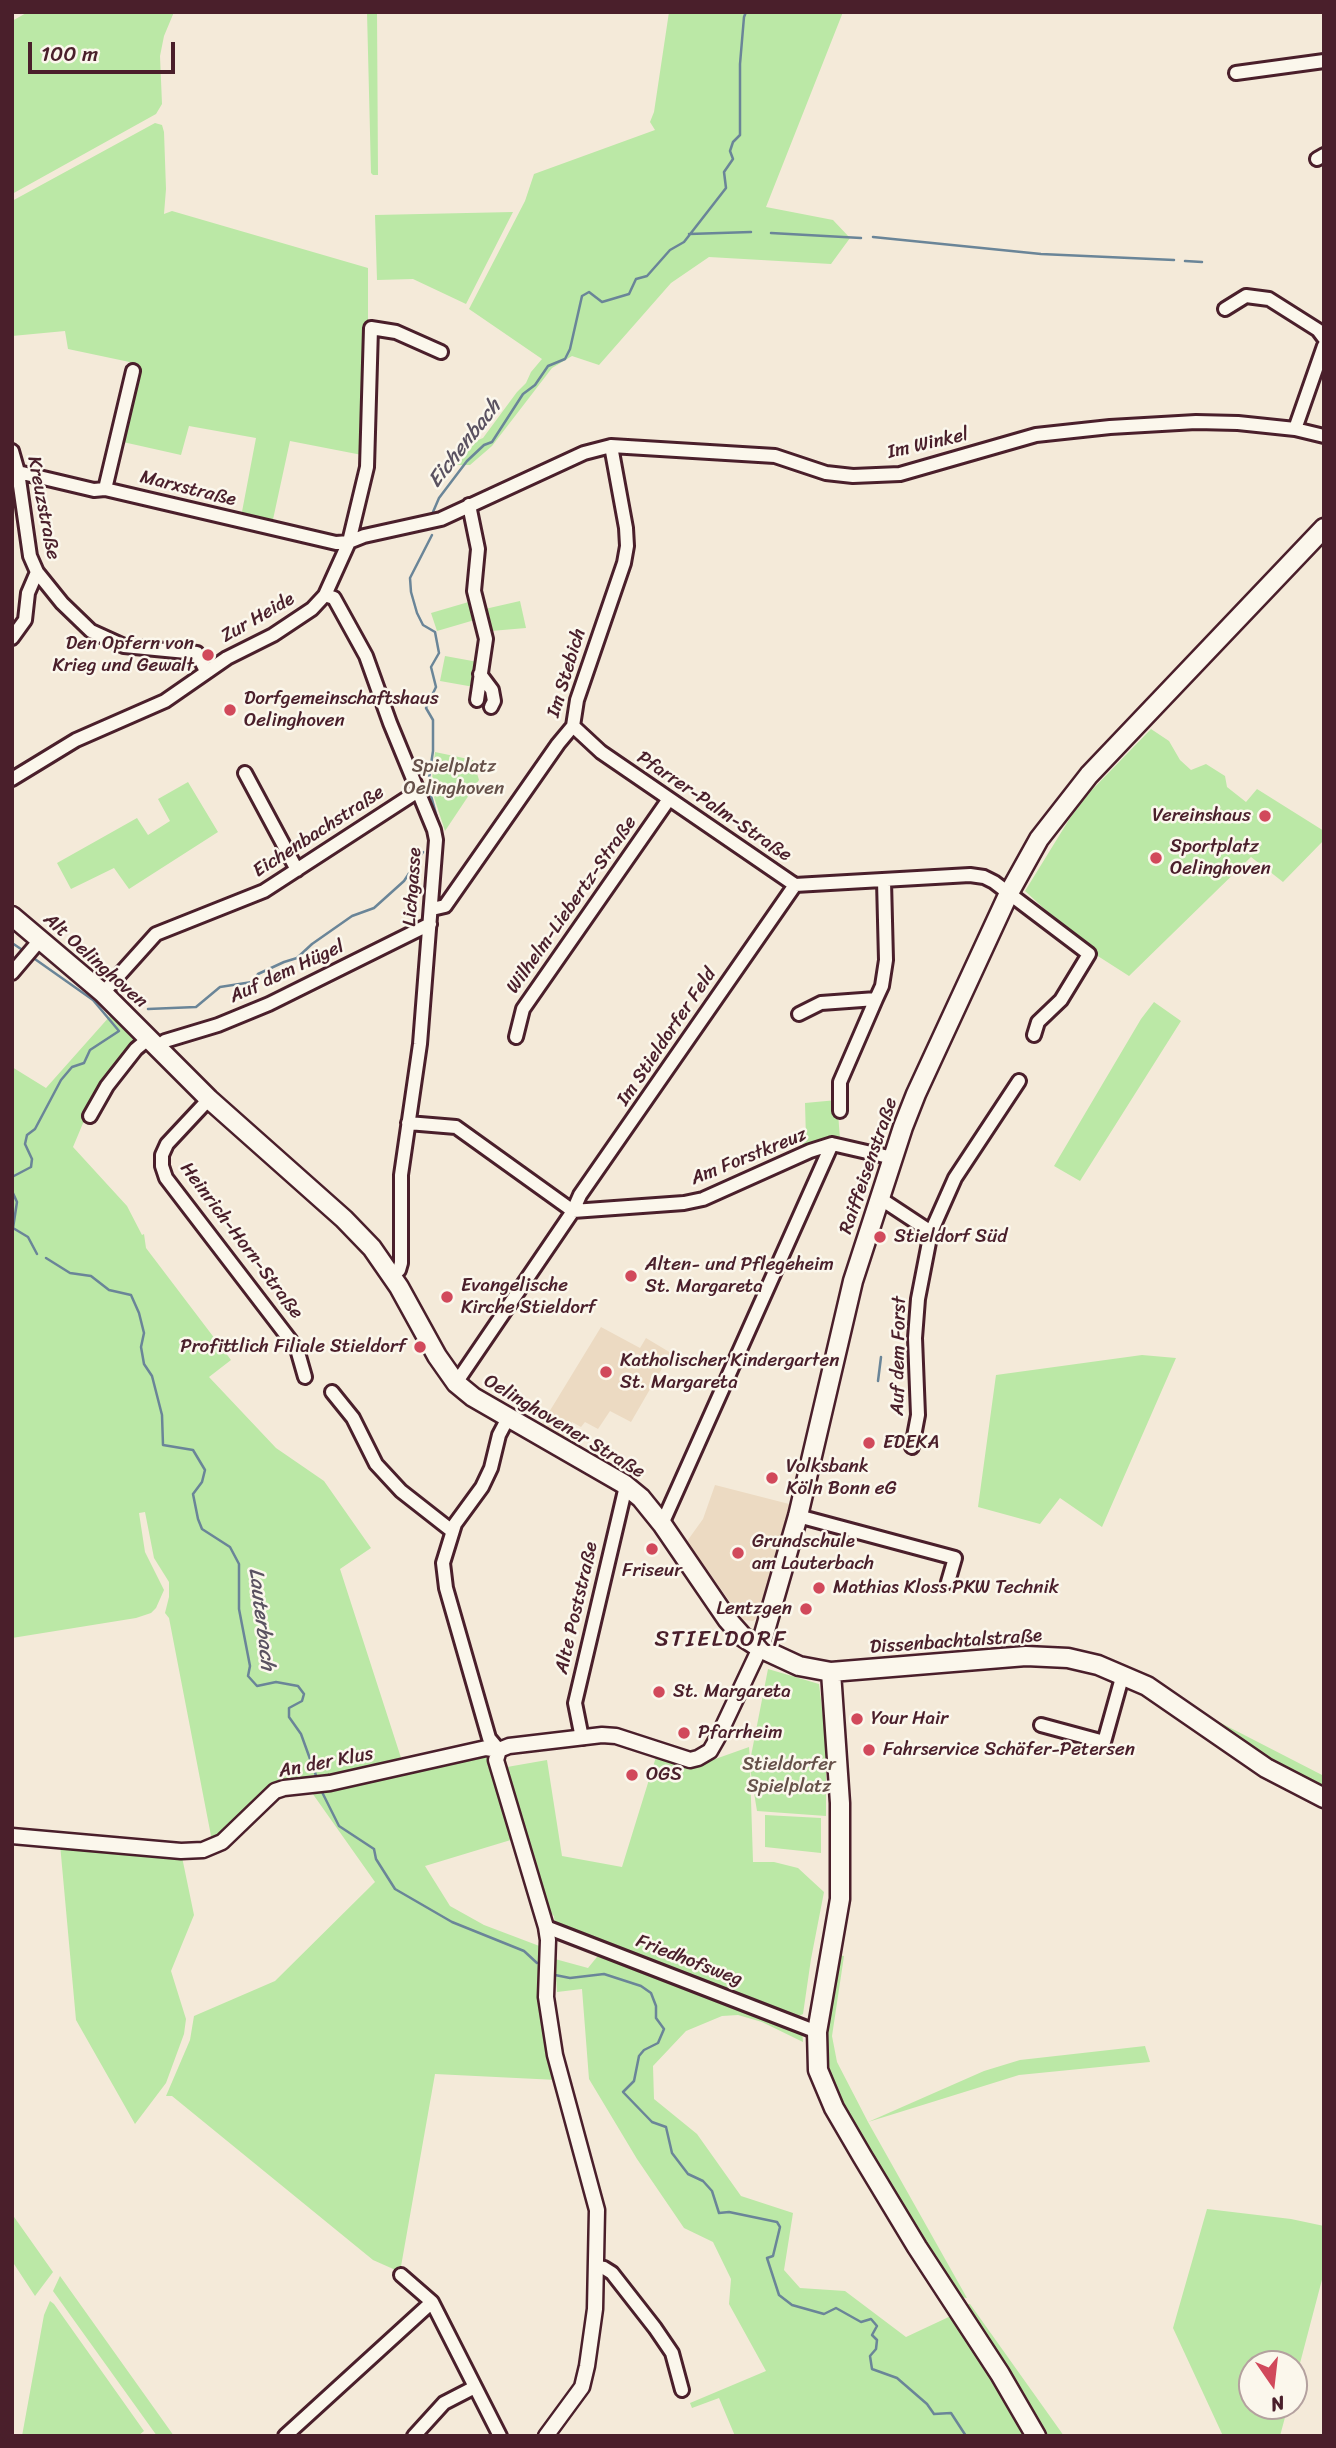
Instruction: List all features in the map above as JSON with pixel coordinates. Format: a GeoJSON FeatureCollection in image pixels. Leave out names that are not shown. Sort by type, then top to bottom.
{"type":"FeatureCollection","features":[{"type":"Feature","properties":{"kind":"main road","name":"Raiffeisenstraße"},"geometry":{"type":"LineString","coordinates":[[760,1648],[798,1516],[846,1307],[893,1158],[916,1094],[1009,893],[1039,839],[1089,775],[1324,528]]}},
{"type":"Feature","properties":{"kind":"main road","name":"Alt Oelinghoven"},"geometry":{"type":"LineString","coordinates":[[12,916],[33,949],[103,993],[153,1043]]}},
{"type":"Feature","properties":{"kind":"main road","name":"Oelinghovener Straße"},"geometry":{"type":"LineString","coordinates":[[153,1043],[209,1100],[344,1219],[372,1248],[392,1276],[437,1356],[456,1383],[473,1397],[626,1486],[641,1498],[739,1634],[760,1648],[799,1666],[831,1672]]}},
{"type":"Feature","properties":{"kind":"main road","name":"Dissenbachtalstraße"},"geometry":{"type":"LineString","coordinates":[[831,1672],[1026,1656],[1068,1658],[1098,1665],[1123,1674],[1166,1699],[1266,1768],[1324,1798]]}},
{"type":"Feature","properties":{"kind":"main road"},"geometry":{"type":"LineString","coordinates":[[831,1672],[840,1803],[841,1899],[817,2032],[817,2057],[824,2088],[917,2247],[1000,2374],[1036,2436]]}},
{"type":"Feature","properties":{"kind":"street"},"geometry":{"type":"LineString","coordinates":[[1236,73],[1324,61]]}},
{"type":"Feature","properties":{"kind":"street"},"geometry":{"type":"LineString","coordinates":[[1225,309],[1246,296],[1269,299],[1318,330],[1324,338]]}},
{"type":"Feature","properties":{"kind":"street","name":"Zur Heide"},"geometry":{"type":"LineString","coordinates":[[12,779],[76,740],[165,701],[227,657],[273,635],[312,609],[325,595],[349,542],[367,467],[371,328],[396,332],[442,352]]}},
{"type":"Feature","properties":{"kind":"street"},"geometry":{"type":"LineString","coordinates":[[1295,429],[1324,346]]}},
{"type":"Feature","properties":{"kind":"street"},"geometry":{"type":"LineString","coordinates":[[105,489],[133,371]]}},
{"type":"Feature","properties":{"kind":"street","name":"Im Winkel"},"geometry":{"type":"LineString","coordinates":[[349,542],[364,536],[442,519],[583,453],[611,446],[775,456],[825,473],[853,476],[900,474],[1036,435],[1110,427],[1196,422],[1238,423],[1295,429],[1324,436]]}},
{"type":"Feature","properties":{"kind":"street","name":"Im Stebich"},"geometry":{"type":"LineString","coordinates":[[432,909],[445,906],[573,726],[577,700],[624,563],[626,528],[611,446]]}},
{"type":"Feature","properties":{"kind":"street","name":"Kreuzstraße"},"geometry":{"type":"LineString","coordinates":[[12,451],[30,556],[37,572],[62,603],[91,632],[124,646],[197,653],[206,671]]}},
{"type":"Feature","properties":{"kind":"street","name":"Marxstraße"},"geometry":{"type":"LineString","coordinates":[[15,469],[94,490],[105,489],[317,540],[349,542]]}},
{"type":"Feature","properties":{"kind":"street"},"geometry":{"type":"LineString","coordinates":[[469,505],[478,549],[474,591],[486,639],[477,700]]}},
{"type":"Feature","properties":{"kind":"street"},"geometry":{"type":"LineString","coordinates":[[12,638],[24,620],[28,593],[37,572]]}},
{"type":"Feature","properties":{"kind":"street","name":"Lichgasse"},"geometry":{"type":"LineString","coordinates":[[325,595],[334,598],[366,656],[436,840],[420,1044],[401,1175],[401,1263],[399,1270],[392,1276]]}},
{"type":"Feature","properties":{"kind":"street"},"geometry":{"type":"LineString","coordinates":[[480,674],[492,690],[494,701],[491,706]]}},
{"type":"Feature","properties":{"kind":"street","name":"Pfarrer-Palm-Straße"},"geometry":{"type":"LineString","coordinates":[[573,726],[601,752],[794,885],[970,875],[984,877],[1009,893],[1089,954],[1061,1000],[1038,1022],[1034,1035]]}},
{"type":"Feature","properties":{"kind":"street"},"geometry":{"type":"LineString","coordinates":[[245,773],[297,870]]}},
{"type":"Feature","properties":{"kind":"street","name":"Eichenbachstraße"},"geometry":{"type":"LineString","coordinates":[[103,993],[156,933],[264,891],[418,790]]}},
{"type":"Feature","properties":{"kind":"street","name":"Wilhelm-Liebertz-Straße"},"geometry":{"type":"LineString","coordinates":[[516,1037],[523,1009],[668,799]]}},
{"type":"Feature","properties":{"kind":"street"},"geometry":{"type":"LineString","coordinates":[[840,1111],[840,1082],[882,986],[886,960],[884,881]]}},
{"type":"Feature","properties":{"kind":"street","name":"Im Stieldorfer Feld"},"geometry":{"type":"LineString","coordinates":[[573,1211],[580,1195],[794,885]]}},
{"type":"Feature","properties":{"kind":"street","name":"Auf dem Hügel"},"geometry":{"type":"LineString","coordinates":[[90,1116],[107,1086],[136,1049],[218,1025],[269,1004],[430,924]]}},
{"type":"Feature","properties":{"kind":"street"},"geometry":{"type":"LineString","coordinates":[[12,973],[33,949]]}},
{"type":"Feature","properties":{"kind":"street"},"geometry":{"type":"LineString","coordinates":[[799,1014],[821,1003],[876,999]]}},
{"type":"Feature","properties":{"kind":"street","name":"Auf dem Forst"},"geometry":{"type":"LineString","coordinates":[[912,1447],[918,1415],[915,1338],[918,1299],[932,1232],[955,1178],[1020,1081]]}},
{"type":"Feature","properties":{"kind":"street","name":"Heinrich-Horn-Straße"},"geometry":{"type":"LineString","coordinates":[[209,1100],[167,1144],[162,1156],[166,1178],[298,1349],[305,1377]]}},
{"type":"Feature","properties":{"kind":"street"},"geometry":{"type":"LineString","coordinates":[[408,1123],[456,1127],[573,1211],[456,1383]]}},
{"type":"Feature","properties":{"kind":"street"},"geometry":{"type":"LineString","coordinates":[[662,1524],[832,1144]]}},
{"type":"Feature","properties":{"kind":"street","name":"Am Forstkreuz"},"geometry":{"type":"LineString","coordinates":[[573,1211],[684,1203],[703,1199],[810,1151],[832,1144],[893,1158]]}},
{"type":"Feature","properties":{"kind":"street"},"geometry":{"type":"LineString","coordinates":[[881,1199],[932,1232]]}},
{"type":"Feature","properties":{"kind":"street"},"geometry":{"type":"LineString","coordinates":[[332,1392],[353,1418],[376,1464],[401,1491],[452,1531]]}},
{"type":"Feature","properties":{"kind":"street"},"geometry":{"type":"LineString","coordinates":[[509,1416],[499,1435],[491,1468],[452,1531],[443,1563],[446,1588],[489,1738],[499,1750],[496,1760],[546,1927],[546,1997],[554,2046],[562,2087],[597,2210],[598,2267],[592,2337],[582,2387],[546,2436]]}},
{"type":"Feature","properties":{"kind":"street","name":"Alte Poststraße"},"geometry":{"type":"LineString","coordinates":[[582,1738],[575,1703],[626,1486]]}},
{"type":"Feature","properties":{"kind":"street"},"geometry":{"type":"LineString","coordinates":[[798,1516],[955,1558],[948,1582]]}},
{"type":"Feature","properties":{"kind":"street","name":"An der Klus"},"geometry":{"type":"LineString","coordinates":[[12,1836],[181,1851],[203,1850],[229,1836],[275,1791],[330,1783],[486,1748],[499,1750],[509,1746],[602,1735],[616,1736],[690,1760],[698,1758],[710,1751],[723,1729],[760,1648]]}},
{"type":"Feature","properties":{"kind":"street"},"geometry":{"type":"LineString","coordinates":[[1041,1725],[1104,1741],[1123,1674]]}},
{"type":"Feature","properties":{"kind":"street","name":"Friedhofsweg"},"geometry":{"type":"LineString","coordinates":[[546,1927],[817,2032]]}},
{"type":"Feature","properties":{"kind":"street"},"geometry":{"type":"LineString","coordinates":[[598,2267],[612,2273],[655,2328],[672,2353],[682,2390]]}},
{"type":"Feature","properties":{"kind":"street"},"geometry":{"type":"LineString","coordinates":[[401,2275],[432,2302],[500,2436]]}},
{"type":"Feature","properties":{"kind":"street"},"geometry":{"type":"LineString","coordinates":[[285,2436],[432,2302]]}},
{"type":"Feature","properties":{"kind":"street"},"geometry":{"type":"LineString","coordinates":[[414,2436],[444,2403],[475,2387]]}},
{"type":"Feature","properties":{"kind":"shaded area"},"geometry":{"type":"Polygon","coordinates":[[[601,1327],[640,1348],[646,1338],[671,1353],[631,1422],[610,1411],[598,1429],[585,1422],[581,1427],[572,1422],[563,1438],[540,1427],[601,1327]]]}},
{"type":"Feature","properties":{"kind":"shaded area","name":"Grundschule am Lauterbach"},"geometry":{"type":"Polygon","coordinates":[[[715,1485],[793,1505],[768,1596],[760,1615],[753,1621],[743,1620],[693,1550],[685,1544],[703,1519],[715,1485]]]}},
{"type":"Feature","properties":{"kind":"green space"},"geometry":{"type":"Polygon","coordinates":[[[28,12],[174,12],[164,36],[160,56],[162,104],[156,114],[12,194],[12,21],[28,12]]]}},
{"type":"Feature","properties":{"kind":"green space"},"geometry":{"type":"Polygon","coordinates":[[[367,12],[377,12],[378,175],[371,173],[367,12]]]}},
{"type":"Feature","properties":{"kind":"green space"},"geometry":{"type":"Polygon","coordinates":[[[669,12],[843,12],[766,207],[833,220],[850,238],[831,264],[709,257],[671,283],[599,365],[572,356],[552,368],[492,446],[470,465],[455,465],[483,438],[542,359],[469,309],[525,201],[534,174],[655,130],[650,122],[654,112],[669,12]]]}},
{"type":"Feature","properties":{"kind":"green space"},"geometry":{"type":"Polygon","coordinates":[[[155,123],[162,125],[164,132],[164,214],[172,211],[368,268],[362,455],[290,441],[272,524],[241,517],[256,438],[189,426],[181,455],[123,442],[139,364],[68,349],[65,331],[12,336],[12,201],[155,123]]]}},
{"type":"Feature","properties":{"kind":"green space"},"geometry":{"type":"Polygon","coordinates":[[[513,212],[466,304],[413,279],[377,280],[375,215],[513,212]]]}},
{"type":"Feature","properties":{"kind":"green space"},"geometry":{"type":"Polygon","coordinates":[[[472,601],[478,619],[437,631],[431,613],[472,601]]]}},
{"type":"Feature","properties":{"kind":"green space"},"geometry":{"type":"Polygon","coordinates":[[[520,601],[526,628],[491,631],[485,609],[520,601]]]}},
{"type":"Feature","properties":{"kind":"green space"},"geometry":{"type":"Polygon","coordinates":[[[445,656],[478,662],[474,687],[440,681],[445,656]]]}},
{"type":"Feature","properties":{"kind":"green space"},"geometry":{"type":"Polygon","coordinates":[[[1151,729],[1169,741],[1180,760],[1191,770],[1206,764],[1225,776],[1227,787],[1246,802],[1257,789],[1324,831],[1324,840],[1283,882],[1251,857],[1129,976],[1090,951],[1025,891],[1070,818],[1090,792],[1151,729]]]}},
{"type":"Feature","properties":{"kind":"green space","name":"Spielplatz Oelinghoven"},"geometry":{"type":"Polygon","coordinates":[[[435,752],[473,760],[479,780],[445,831],[431,788],[435,752]]]}},
{"type":"Feature","properties":{"kind":"green space"},"geometry":{"type":"Polygon","coordinates":[[[188,782],[218,832],[129,889],[114,868],[71,889],[57,863],[137,818],[148,835],[170,821],[158,799],[188,782]]]}},
{"type":"Feature","properties":{"kind":"green space"},"geometry":{"type":"Polygon","coordinates":[[[1154,1002],[1181,1021],[1080,1181],[1054,1166],[1141,1019],[1154,1002]]]}},
{"type":"Feature","properties":{"kind":"green space"},"geometry":{"type":"Polygon","coordinates":[[[110,1016],[134,1040],[94,1097],[73,1147],[127,1206],[142,1235],[144,1234],[146,1248],[231,1360],[209,1377],[276,1448],[324,1481],[371,1548],[340,1569],[403,1764],[304,1783],[246,1813],[212,1841],[169,1618],[165,1613],[169,1582],[154,1558],[145,1512],[139,1513],[145,1552],[164,1590],[151,1613],[136,1618],[12,1638],[12,1067],[46,1088],[110,1016]]]}},
{"type":"Feature","properties":{"kind":"green space"},"geometry":{"type":"Polygon","coordinates":[[[837,1100],[840,1139],[829,1139],[798,1151],[806,1139],[805,1103],[837,1100]]]}},
{"type":"Feature","properties":{"kind":"green space"},"geometry":{"type":"Polygon","coordinates":[[[1142,1355],[1176,1358],[1102,1527],[1060,1498],[1040,1524],[978,1507],[996,1375],[1142,1355]]]}},
{"type":"Feature","properties":{"kind":"green space","name":"Stieldorfer Spielplatz"},"geometry":{"type":"Polygon","coordinates":[[[768,1669],[819,1684],[826,1741],[826,1816],[757,1811],[750,1768],[753,1862],[774,1862],[798,1868],[824,1892],[803,2014],[795,2018],[555,1928],[554,1916],[547,1910],[507,1767],[547,1760],[562,1856],[622,1867],[656,1757],[690,1768],[749,1747],[750,1761],[768,1669]]]}},
{"type":"Feature","properties":{"kind":"green space"},"geometry":{"type":"Polygon","coordinates":[[[1217,1721],[1324,1776],[1324,1790],[1305,1782],[1214,1728],[1217,1721]]]}},
{"type":"Feature","properties":{"kind":"green space"},"geometry":{"type":"Polygon","coordinates":[[[482,1753],[491,1758],[514,1839],[425,1866],[450,1906],[484,1925],[542,1947],[540,1968],[543,2026],[548,2056],[557,2080],[435,2074],[400,2272],[373,2260],[172,2096],[166,2096],[190,2040],[194,2016],[275,1981],[375,1882],[310,1790],[482,1753]]]}},
{"type":"Feature","properties":{"kind":"green space"},"geometry":{"type":"Polygon","coordinates":[[[765,1815],[821,1818],[821,1853],[765,1847],[765,1815]]]}},
{"type":"Feature","properties":{"kind":"green space"},"geometry":{"type":"Polygon","coordinates":[[[60,1844],[182,1857],[194,1915],[171,1971],[186,2019],[184,2034],[166,2083],[135,2124],[76,2020],[60,1844]]]}},
{"type":"Feature","properties":{"kind":"green space"},"geometry":{"type":"Polygon","coordinates":[[[601,1952],[802,2029],[803,2042],[762,2022],[738,2015],[722,2016],[686,2031],[653,2066],[654,2099],[697,2134],[741,2196],[793,2213],[784,2270],[800,2288],[845,2291],[906,2337],[953,2315],[1032,2436],[735,2436],[719,2398],[692,2408],[690,2403],[766,2371],[729,2304],[731,2279],[713,2242],[684,2228],[637,2159],[589,2079],[582,1989],[557,1992],[555,1959],[588,1968],[601,1952]]]}},
{"type":"Feature","properties":{"kind":"green space"},"geometry":{"type":"Polygon","coordinates":[[[839,1955],[844,1956],[832,2036],[837,2062],[967,2298],[953,2296],[835,2100],[821,2047],[839,1955]]]}},
{"type":"Feature","properties":{"kind":"green space"},"geometry":{"type":"Polygon","coordinates":[[[1145,2046],[1150,2062],[1019,2075],[868,2122],[984,2071],[1020,2060],[1145,2046]]]}},
{"type":"Feature","properties":{"kind":"green space"},"geometry":{"type":"Polygon","coordinates":[[[1207,2209],[1291,2219],[1324,2226],[1324,2272],[1303,2350],[1238,2350],[1238,2420],[1284,2420],[1280,2436],[1223,2436],[1173,2328],[1207,2209]]]}},
{"type":"Feature","properties":{"kind":"green space"},"geometry":{"type":"Polygon","coordinates":[[[12,2214],[53,2272],[35,2296],[12,2261],[12,2214]]]}},
{"type":"Feature","properties":{"kind":"green space"},"geometry":{"type":"Polygon","coordinates":[[[60,2276],[174,2436],[157,2436],[53,2291],[60,2276]]]}},
{"type":"Feature","properties":{"kind":"green space"},"geometry":{"type":"Polygon","coordinates":[[[50,2301],[144,2431],[138,2436],[22,2436],[44,2315],[50,2301]]]}},
{"type":"Feature","properties":{"kind":"green space"},"geometry":{"type":"Polygon","coordinates":[[[963,2304],[970,2304],[1064,2436],[1047,2436],[963,2304]]]}},
{"type":"Feature","properties":{"kind":"waterway","name":"Eichenbach"},"geometry":{"type":"LineString","coordinates":[[433,512],[439,498],[467,461],[484,445],[492,442],[523,394],[535,385],[548,366],[565,359],[570,349],[582,296],[589,292],[602,302],[629,294],[636,279],[647,276],[670,250],[684,242],[726,188],[724,172],[733,159],[730,151],[733,142],[740,135],[740,64],[746,12]]}},
{"type":"Feature","properties":{"kind":"waterway"},"geometry":{"type":"LineString","coordinates":[[689,234],[751,232]]}},
{"type":"Feature","properties":{"kind":"waterway"},"geometry":{"type":"LineString","coordinates":[[771,233],[861,238]]}},
{"type":"Feature","properties":{"kind":"waterway"},"geometry":{"type":"LineString","coordinates":[[873,237],[1041,254],[1174,260]]}},
{"type":"Feature","properties":{"kind":"waterway"},"geometry":{"type":"LineString","coordinates":[[1185,261],[1202,262]]}},
{"type":"Feature","properties":{"kind":"waterway","name":"Eichenbach"},"geometry":{"type":"LineString","coordinates":[[432,535],[410,578],[417,613],[423,625],[435,632],[439,653],[431,667],[436,687],[426,708],[433,720],[433,751],[428,785],[443,839]]}},
{"type":"Feature","properties":{"kind":"waterway","name":"Eichenbach"},"geometry":{"type":"LineString","coordinates":[[148,1009],[196,1007],[220,987],[252,982],[258,974],[297,958],[352,916],[374,908],[404,881],[423,852]]}},
{"type":"Feature","properties":{"kind":"waterway","name":"Lauterbach"},"geometry":{"type":"LineString","coordinates":[[12,943],[24,951]]}},
{"type":"Feature","properties":{"kind":"waterway","name":"Lauterbach"},"geometry":{"type":"LineString","coordinates":[[12,1177],[31,1167],[32,1159],[25,1144],[27,1135],[35,1129],[61,1080],[72,1067],[84,1063],[90,1050],[119,1031],[93,1000],[32,957]]}},
{"type":"Feature","properties":{"kind":"waterway","name":"Lauterbach"},"geometry":{"type":"LineString","coordinates":[[12,1191],[17,1202],[13,1228],[28,1237],[37,1254]]}},
{"type":"Feature","properties":{"kind":"waterway","name":"Lauterbach"},"geometry":{"type":"LineString","coordinates":[[46,1258],[70,1273],[91,1276],[109,1290],[131,1295],[144,1333],[141,1347],[144,1364],[152,1376],[162,1415],[163,1445],[193,1450],[205,1470],[202,1482],[193,1494],[202,1529],[230,1547],[239,1564],[239,1609],[250,1666],[248,1676],[257,1686],[276,1682],[298,1686],[304,1694],[302,1701],[289,1708],[289,1717],[301,1734],[318,1781]]}},
{"type":"Feature","properties":{"kind":"waterway"},"geometry":{"type":"LineString","coordinates":[[878,1381],[881,1357]]}},
{"type":"Feature","properties":{"kind":"waterway","name":"Lauterbach"},"geometry":{"type":"LineString","coordinates":[[321,1790],[339,1826],[374,1849],[376,1859],[395,1889],[452,1922],[524,1951],[537,1963]]}},
{"type":"Feature","properties":{"kind":"waterway","name":"Lauterbach"},"geometry":{"type":"LineString","coordinates":[[555,1975],[570,1978],[604,1974],[641,1986],[651,1993],[656,2006],[656,2018],[664,2029],[658,2043],[644,2050],[639,2056],[634,2081],[623,2092],[652,2122],[666,2127],[672,2153],[688,2174],[703,2181],[712,2191],[719,2213],[729,2212],[777,2222],[780,2227],[773,2256],[767,2258],[779,2295],[792,2305],[824,2314],[836,2308],[861,2322],[871,2319],[877,2326],[872,2335],[877,2340],[876,2349],[870,2356],[872,2369],[897,2378],[927,2404],[934,2414],[951,2413],[966,2436]]}},
{"type":"Feature","properties":{"kind":"place","name":"Den Opfern von Krieg und Gewalt"},"geometry":{"type":"Point","coordinates":[208,655]}},
{"type":"Feature","properties":{"kind":"place","name":"Dorfgemeinschaftshaus Oelinghoven"},"geometry":{"type":"Point","coordinates":[230,710]}},
{"type":"Feature","properties":{"kind":"place","name":"Vereinshaus"},"geometry":{"type":"Point","coordinates":[1265,816]}},
{"type":"Feature","properties":{"kind":"place","name":"Sportplatz Oelinghoven"},"geometry":{"type":"Point","coordinates":[1156,858]}},
{"type":"Feature","properties":{"kind":"place","name":"Stieldorf Süd"},"geometry":{"type":"Point","coordinates":[880,1237]}},
{"type":"Feature","properties":{"kind":"place","name":"Alten- und Pflegeheim St. Margareta"},"geometry":{"type":"Point","coordinates":[631,1276]}},
{"type":"Feature","properties":{"kind":"place","name":"Evangelische Kirche Stieldorf"},"geometry":{"type":"Point","coordinates":[447,1297]}},
{"type":"Feature","properties":{"kind":"place","name":"Profittlich Filiale Stieldorf"},"geometry":{"type":"Point","coordinates":[420,1347]}},
{"type":"Feature","properties":{"kind":"place","name":"Katholischer Kindergarten St. Margareta"},"geometry":{"type":"Point","coordinates":[606,1372]}},
{"type":"Feature","properties":{"kind":"place","name":"EDEKA"},"geometry":{"type":"Point","coordinates":[869,1443]}},
{"type":"Feature","properties":{"kind":"place","name":"Volksbank Köln Bonn eG"},"geometry":{"type":"Point","coordinates":[772,1478]}},
{"type":"Feature","properties":{"kind":"place","name":"Friseur"},"geometry":{"type":"Point","coordinates":[652,1549]}},
{"type":"Feature","properties":{"kind":"place","name":"Grundschule am Lauterbach"},"geometry":{"type":"Point","coordinates":[738,1553]}},
{"type":"Feature","properties":{"kind":"place","name":"Mathias Kloss PKW Technik"},"geometry":{"type":"Point","coordinates":[819,1588]}},
{"type":"Feature","properties":{"kind":"place","name":"Lentzgen"},"geometry":{"type":"Point","coordinates":[806,1609]}},
{"type":"Feature","properties":{"kind":"place","name":"St. Margareta"},"geometry":{"type":"Point","coordinates":[659,1692]}},
{"type":"Feature","properties":{"kind":"place","name":"Your Hair"},"geometry":{"type":"Point","coordinates":[857,1719]}},
{"type":"Feature","properties":{"kind":"place","name":"Pfarrheim"},"geometry":{"type":"Point","coordinates":[684,1733]}},
{"type":"Feature","properties":{"kind":"place","name":"Fahrservice Schäfer-Petersen"},"geometry":{"type":"Point","coordinates":[869,1750]}},
{"type":"Feature","properties":{"kind":"place","name":"OGS"},"geometry":{"type":"Point","coordinates":[632,1775]}},
{"type":"Feature","properties":{"kind":"district","name":"STIELDORF"},"geometry":{"type":"Point","coordinates":[721,1640]}}]}
